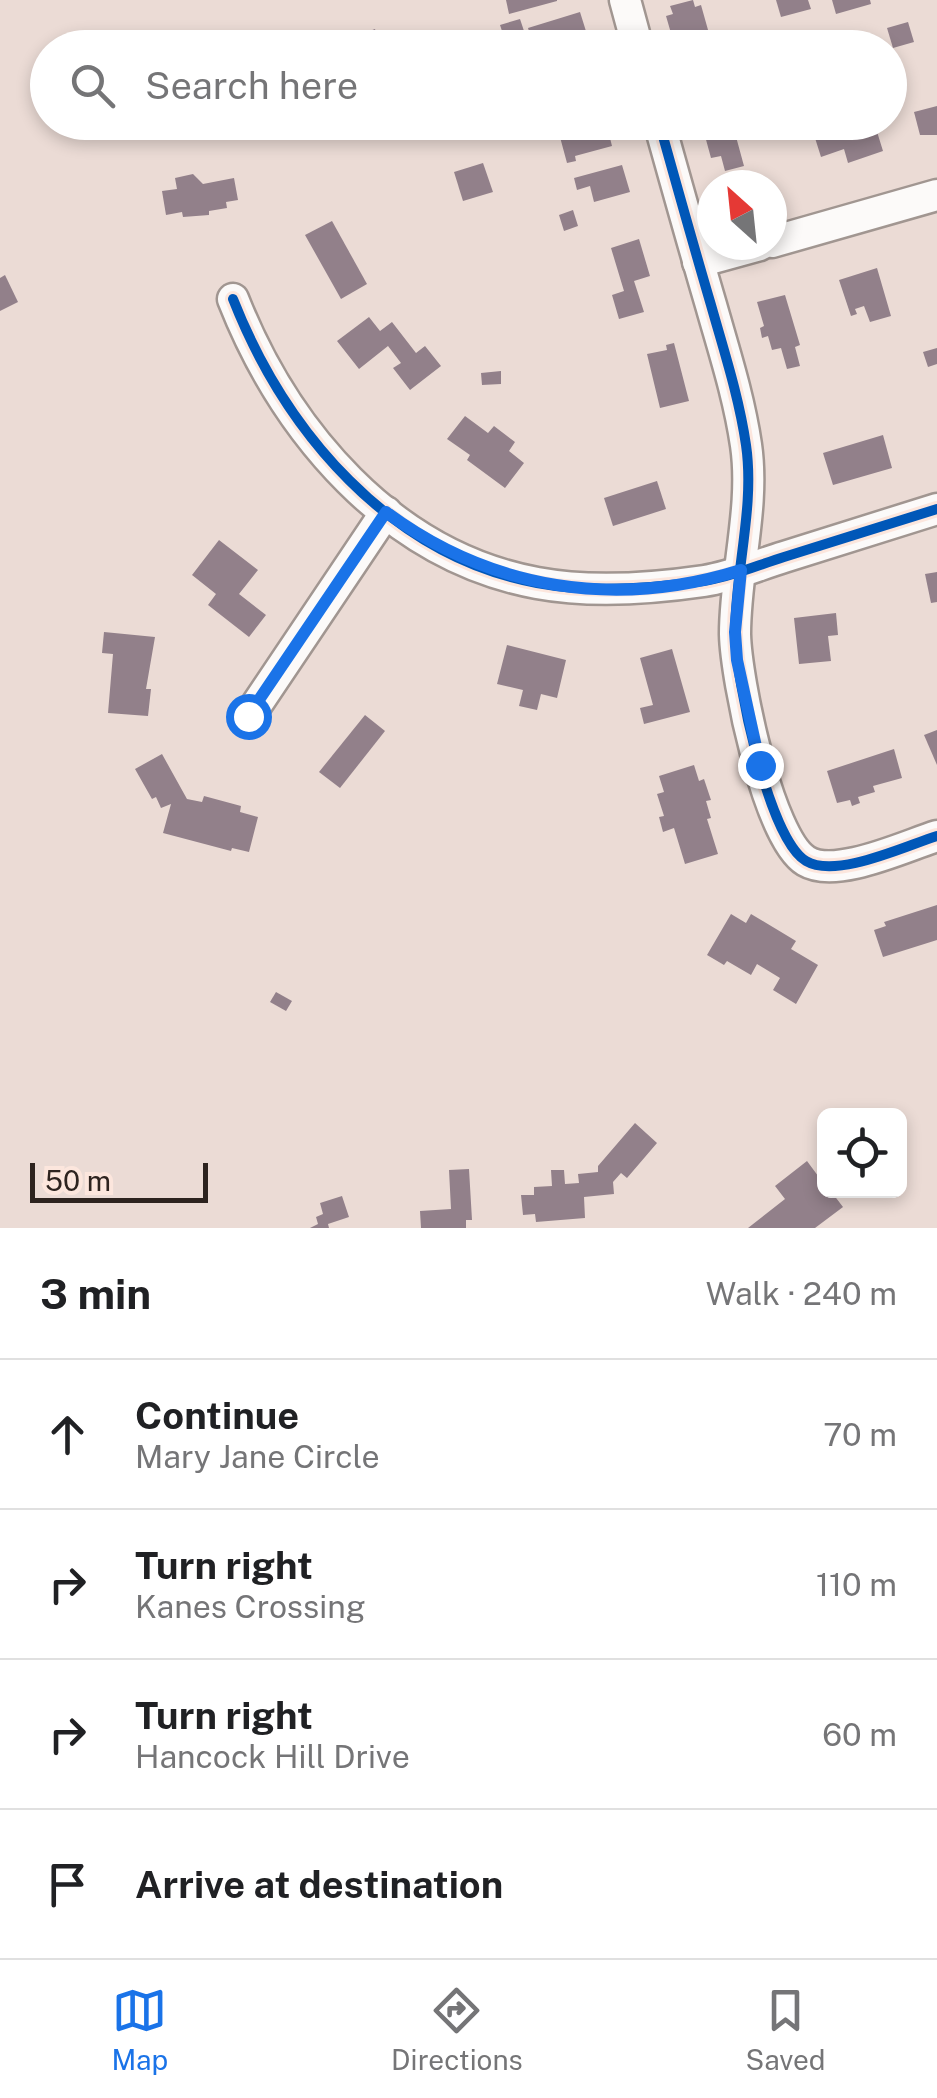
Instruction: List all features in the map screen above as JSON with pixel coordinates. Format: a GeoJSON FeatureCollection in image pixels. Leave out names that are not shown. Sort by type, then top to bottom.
{"type":"FeatureCollection","features":[{"type":"Feature","properties":{"kind":"street"},"geometry":{"type":"LineString","coordinates":[[625,0],[633,30]]}},
{"type":"Feature","properties":{"kind":"street"},"geometry":{"type":"LineString","coordinates":[[664,140],[738,403],[747,450],[735,632],[742,688],[767,789],[791,846],[806,861],[834,868],[937,836]]}},
{"type":"Feature","properties":{"kind":"street"},"geometry":{"type":"LineString","coordinates":[[787,238],[937,195]]}},
{"type":"Feature","properties":{"kind":"street"},"geometry":{"type":"LineString","coordinates":[[698,262],[705,260]]}},
{"type":"Feature","properties":{"kind":"street"},"geometry":{"type":"LineString","coordinates":[[233,299],[285,404],[331,462],[386,512],[422,537],[468,561],[534,583],[626,589],[709,580],[937,510]]}},
{"type":"Feature","properties":{"kind":"street"},"geometry":{"type":"LineString","coordinates":[[248,716],[386,512]]}},
{"type":"Feature","properties":{"kind":"building"},"geometry":{"type":"Polygon","coordinates":[[[506,0],[557,0],[557,1],[509,14],[506,0]]]}},
{"type":"Feature","properties":{"kind":"building"},"geometry":{"type":"Polygon","coordinates":[[[693,0],[695,7],[701,5],[708,30],[670,30],[666,16],[673,14],[670,6],[693,0]]]}},
{"type":"Feature","properties":{"kind":"building"},"geometry":{"type":"Polygon","coordinates":[[[776,0],[808,0],[811,9],[781,17],[776,0]]]}},
{"type":"Feature","properties":{"kind":"building"},"geometry":{"type":"Polygon","coordinates":[[[832,0],[870,0],[871,4],[836,14],[832,0]]]}},
{"type":"Feature","properties":{"kind":"building"},"geometry":{"type":"Polygon","coordinates":[[[580,12],[586,30],[529,30],[580,12]]]}},
{"type":"Feature","properties":{"kind":"building"},"geometry":{"type":"Polygon","coordinates":[[[520,19],[524,30],[502,30],[500,25],[520,19]]]}},
{"type":"Feature","properties":{"kind":"building"},"geometry":{"type":"Polygon","coordinates":[[[908,22],[914,42],[907,44],[907,30],[887,28],[908,22]]]}},
{"type":"Feature","properties":{"kind":"building"},"geometry":{"type":"Polygon","coordinates":[[[937,106],[937,135],[920,135],[914,112],[937,106]]]}},
{"type":"Feature","properties":{"kind":"building"},"geometry":{"type":"Polygon","coordinates":[[[561,140],[610,140],[612,146],[575,156],[576,161],[567,163],[561,140]]]}},
{"type":"Feature","properties":{"kind":"building"},"geometry":{"type":"Polygon","coordinates":[[[706,140],[737,140],[744,166],[725,170],[721,156],[711,158],[706,140]]]}},
{"type":"Feature","properties":{"kind":"building"},"geometry":{"type":"Polygon","coordinates":[[[816,140],[880,140],[883,151],[848,163],[844,149],[821,157],[816,140]]]}},
{"type":"Feature","properties":{"kind":"building"},"geometry":{"type":"Polygon","coordinates":[[[483,163],[493,192],[463,201],[454,172],[483,163]]]}},
{"type":"Feature","properties":{"kind":"building"},"geometry":{"type":"Polygon","coordinates":[[[622,165],[630,192],[594,202],[590,186],[577,190],[574,178],[622,165]]]}},
{"type":"Feature","properties":{"kind":"building"},"geometry":{"type":"Polygon","coordinates":[[[193,174],[203,184],[234,178],[238,200],[226,202],[227,208],[209,211],[209,215],[166,215],[162,191],[177,189],[175,178],[193,174]]]}},
{"type":"Feature","properties":{"kind":"building"},"geometry":{"type":"Polygon","coordinates":[[[573,210],[578,226],[564,231],[559,215],[573,210]]]}},
{"type":"Feature","properties":{"kind":"building"},"geometry":{"type":"Polygon","coordinates":[[[332,221],[367,284],[341,299],[305,235],[332,221]]]}},
{"type":"Feature","properties":{"kind":"building"},"geometry":{"type":"Polygon","coordinates":[[[639,239],[650,276],[634,281],[644,312],[619,319],[612,295],[624,291],[611,248],[639,239]]]}},
{"type":"Feature","properties":{"kind":"building"},"geometry":{"type":"Polygon","coordinates":[[[877,268],[891,316],[870,322],[864,306],[855,309],[857,314],[851,316],[839,280],[877,268]]]}},
{"type":"Feature","properties":{"kind":"building"},"geometry":{"type":"Polygon","coordinates":[[[5,275],[18,302],[0,311],[0,278],[5,275]]]}},
{"type":"Feature","properties":{"kind":"building"},"geometry":{"type":"Polygon","coordinates":[[[785,295],[800,345],[795,347],[800,366],[787,369],[781,348],[772,350],[768,336],[762,338],[760,328],[764,326],[757,302],[785,295]]]}},
{"type":"Feature","properties":{"kind":"building"},"geometry":{"type":"Polygon","coordinates":[[[369,317],[380,331],[392,322],[416,353],[425,346],[441,366],[410,390],[393,368],[401,363],[388,346],[359,369],[337,341],[369,317]]]}},
{"type":"Feature","properties":{"kind":"building"},"geometry":{"type":"Polygon","coordinates":[[[674,343],[689,401],[660,408],[647,354],[667,350],[666,345],[674,343]]]}},
{"type":"Feature","properties":{"kind":"building"},"geometry":{"type":"Polygon","coordinates":[[[937,348],[937,364],[928,367],[923,352],[937,348]]]}},
{"type":"Feature","properties":{"kind":"building"},"geometry":{"type":"Polygon","coordinates":[[[501,371],[501,384],[482,385],[481,373],[501,371]]]}},
{"type":"Feature","properties":{"kind":"building"},"geometry":{"type":"Polygon","coordinates":[[[465,416],[488,433],[494,426],[515,442],[509,451],[524,463],[505,488],[467,460],[470,455],[447,439],[465,416]]]}},
{"type":"Feature","properties":{"kind":"building"},"geometry":{"type":"Polygon","coordinates":[[[883,435],[892,468],[833,485],[823,453],[883,435]]]}},
{"type":"Feature","properties":{"kind":"building"},"geometry":{"type":"Polygon","coordinates":[[[657,481],[666,509],[613,526],[604,498],[657,481]]]}},
{"type":"Feature","properties":{"kind":"building"},"geometry":{"type":"Polygon","coordinates":[[[219,540],[258,570],[239,594],[266,615],[249,637],[208,605],[216,594],[192,575],[219,540]]]}},
{"type":"Feature","properties":{"kind":"building"},"geometry":{"type":"Polygon","coordinates":[[[937,572],[937,602],[931,603],[925,574],[937,572]]]}},
{"type":"Feature","properties":{"kind":"building"},"geometry":{"type":"Polygon","coordinates":[[[836,613],[838,635],[828,636],[831,661],[799,664],[794,618],[836,613]]]}},
{"type":"Feature","properties":{"kind":"building"},"geometry":{"type":"Polygon","coordinates":[[[104,632],[155,637],[146,689],[151,689],[148,716],[108,713],[113,654],[102,653],[104,632]]]}},
{"type":"Feature","properties":{"kind":"building"},"geometry":{"type":"Polygon","coordinates":[[[507,645],[566,660],[557,698],[541,694],[537,710],[519,706],[523,690],[497,684],[507,645]]]}},
{"type":"Feature","properties":{"kind":"building"},"geometry":{"type":"Polygon","coordinates":[[[672,649],[690,712],[644,724],[640,708],[653,705],[640,658],[672,649]]]}},
{"type":"Feature","properties":{"kind":"building"},"geometry":{"type":"Polygon","coordinates":[[[365,715],[385,731],[340,788],[319,772],[365,715]]]}},
{"type":"Feature","properties":{"kind":"building"},"geometry":{"type":"Polygon","coordinates":[[[937,730],[937,765],[924,735],[937,730]]]}},
{"type":"Feature","properties":{"kind":"building"},"geometry":{"type":"Polygon","coordinates":[[[894,749],[902,778],[873,786],[875,792],[858,797],[860,803],[837,803],[827,771],[894,749]]]}},
{"type":"Feature","properties":{"kind":"building"},"geometry":{"type":"Polygon","coordinates":[[[162,754],[187,799],[202,802],[204,796],[241,806],[240,812],[258,817],[249,852],[163,833],[171,804],[161,808],[135,769],[162,754]]]}},
{"type":"Feature","properties":{"kind":"building"},"geometry":{"type":"Polygon","coordinates":[[[694,765],[711,800],[706,801],[711,818],[707,819],[718,854],[685,864],[674,828],[663,832],[659,817],[664,816],[657,794],[664,792],[659,776],[694,765]]]}},
{"type":"Feature","properties":{"kind":"building"},"geometry":{"type":"Polygon","coordinates":[[[937,905],[937,940],[883,957],[874,930],[886,926],[884,922],[937,905]]]}},
{"type":"Feature","properties":{"kind":"building"},"geometry":{"type":"Polygon","coordinates":[[[731,914],[746,923],[751,914],[796,941],[791,949],[818,965],[796,1004],[773,990],[780,978],[757,964],[751,975],[707,955],[731,914]]]}},
{"type":"Feature","properties":{"kind":"building"},"geometry":{"type":"Polygon","coordinates":[[[276,992],[292,1001],[286,1011],[270,1002],[276,992]]]}},
{"type":"Feature","properties":{"kind":"building"},"geometry":{"type":"Polygon","coordinates":[[[635,1123],[657,1143],[627,1178],[621,1173],[613,1182],[614,1194],[584,1197],[585,1218],[536,1222],[535,1214],[523,1215],[521,1195],[534,1195],[534,1187],[552,1186],[551,1170],[564,1170],[565,1184],[579,1183],[578,1174],[598,1172],[598,1166],[635,1123]]]}},
{"type":"Feature","properties":{"kind":"building"},"geometry":{"type":"Polygon","coordinates":[[[807,1161],[817,1175],[817,1198],[836,1198],[843,1207],[815,1228],[748,1228],[785,1199],[775,1186],[807,1161]]]}},
{"type":"Feature","properties":{"kind":"building"},"geometry":{"type":"Polygon","coordinates":[[[469,1169],[472,1220],[466,1220],[466,1228],[421,1228],[420,1211],[451,1209],[449,1170],[469,1169]]]}},
{"type":"Feature","properties":{"kind":"building"},"geometry":{"type":"Polygon","coordinates":[[[342,1196],[349,1217],[328,1224],[329,1228],[310,1228],[318,1224],[316,1217],[323,1214],[320,1203],[342,1196]]]}},
{"type":"Feature","properties":{"kind":"cycle path"},"geometry":{"type":"LineString","coordinates":[[664,140],[743,427],[748,492],[736,610],[737,656],[757,756],[779,822],[792,846],[806,861],[819,866],[852,864],[937,836]]}},
{"type":"Feature","properties":{"kind":"cycle path"},"geometry":{"type":"LineString","coordinates":[[233,299],[282,395],[313,440],[349,480],[390,516],[435,546],[484,568],[537,583],[578,588],[683,584],[734,574],[937,509]]}},
{"type":"Feature","properties":{"kind":"route"},"geometry":{"type":"LineString","coordinates":[[248,716],[386,512],[408,529],[468,561],[534,583],[626,589],[709,580],[741,570],[735,632],[737,660],[760,765]]}}]}
